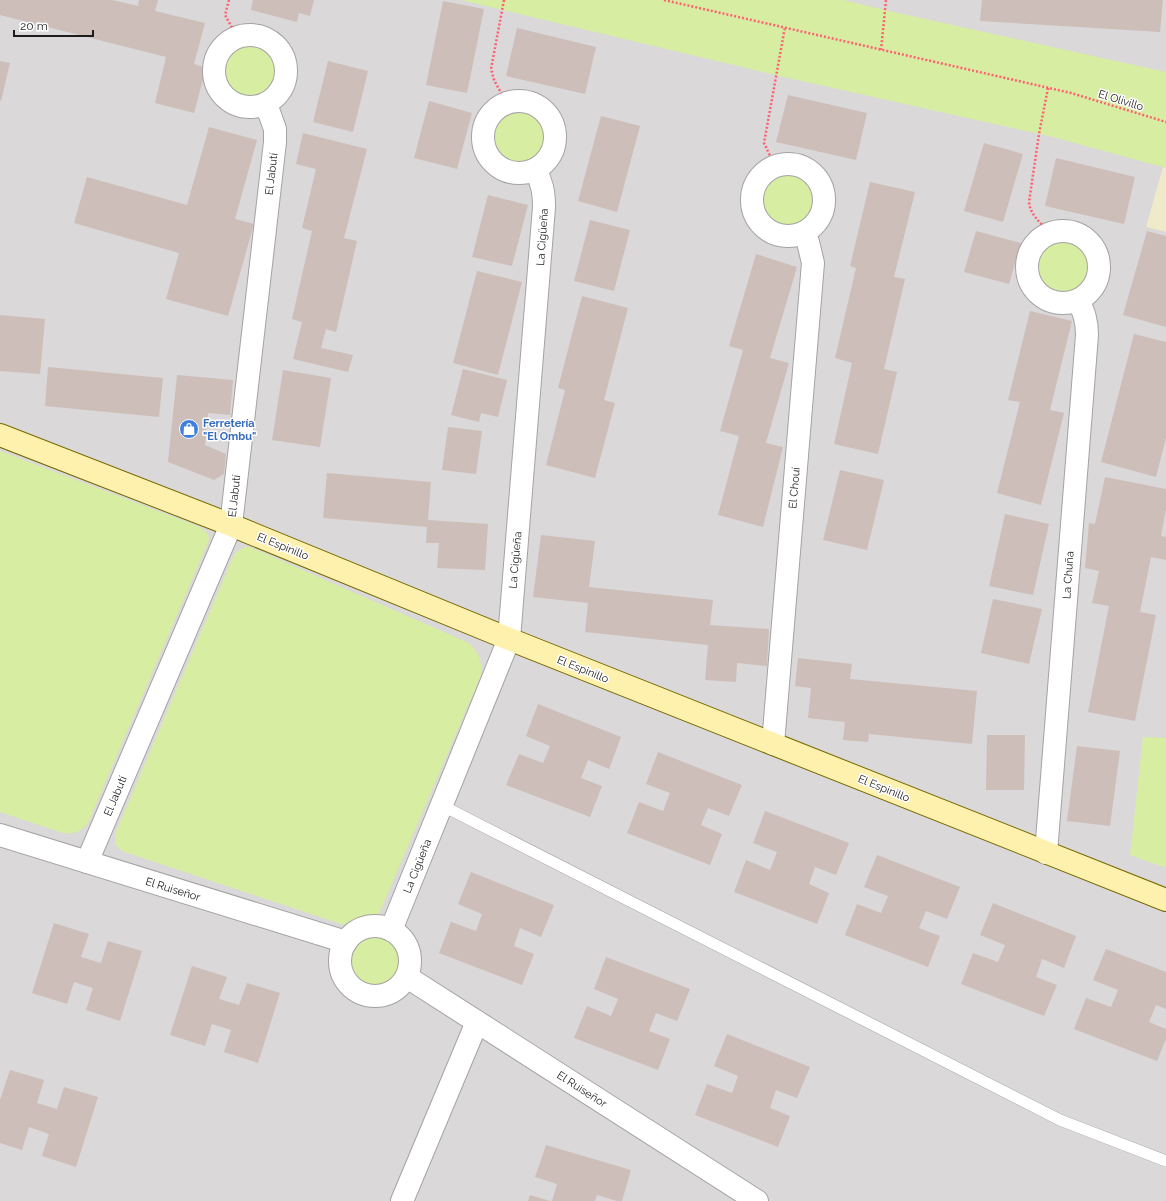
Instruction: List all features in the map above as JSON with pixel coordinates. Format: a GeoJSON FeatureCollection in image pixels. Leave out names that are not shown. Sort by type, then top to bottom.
{"type":"FeatureCollection","features":[{"type":"Feature","properties":{"kind":"street"},"geometry":{"type":"LineString","coordinates":[[248,35],[260,36],[271,41],[280,50],[286,61],[287,74],[284,87],[276,97],[266,104],[254,108],[241,107],[230,102],[216,85],[214,73],[215,62],[220,51],[227,43],[237,37],[248,35]]}},
{"type":"Feature","properties":{"kind":"street"},"geometry":{"type":"LineString","coordinates":[[517,100],[529,101],[540,106],[549,115],[555,127],[556,140],[553,152],[545,162],[535,170],[523,173],[510,172],[500,168],[491,160],[485,150],[483,139],[484,127],[496,108],[506,102],[517,100]]}},
{"type":"Feature","properties":{"kind":"street","name":"El Jabutí"},"geometry":{"type":"LineString","coordinates":[[87,862],[231,525],[275,142],[275,129],[266,104]]}},
{"type":"Feature","properties":{"kind":"street"},"geometry":{"type":"LineString","coordinates":[[797,164],[809,170],[818,179],[824,190],[824,203],[821,215],[814,226],[803,233],[791,236],[778,236],[768,231],[754,214],[751,202],[752,191],[757,180],[765,172],[775,166],[797,164]]}},
{"type":"Feature","properties":{"kind":"street","name":"La Cigüeña"},"geometry":{"type":"LineString","coordinates":[[391,930],[509,640],[544,207],[544,192],[541,180],[535,170]]}},
{"type":"Feature","properties":{"kind":"street"},"geometry":{"type":"LineString","coordinates":[[1061,230],[1072,231],[1084,237],[1093,246],[1098,257],[1100,270],[1089,293],[1078,300],[1066,303],[1053,302],[1043,298],[1034,290],[1028,280],[1026,269],[1032,247],[1040,238],[1061,230]]}},
{"type":"Feature","properties":{"kind":"street","name":"El Chouí"},"geometry":{"type":"LineString","coordinates":[[773,744],[813,263],[808,242],[803,233]]}},
{"type":"Feature","properties":{"kind":"street","name":"La Chuña"},"geometry":{"type":"LineString","coordinates":[[1046,853],[1087,335],[1087,322],[1084,310],[1078,300]]}},
{"type":"Feature","properties":{"kind":"street","name":"El Espinillo"},"geometry":{"type":"LineString","coordinates":[[0,435],[231,525],[509,640],[1166,900]]}},
{"type":"Feature","properties":{"kind":"street","name":"El Ruiseñor"},"geometry":{"type":"LineString","coordinates":[[0,835],[346,942]]}},
{"type":"Feature","properties":{"kind":"street"},"geometry":{"type":"LineString","coordinates":[[381,926],[391,930],[400,936],[410,955],[410,966],[407,977],[400,986],[391,992],[380,996],[369,996],[358,992],[349,985],[343,975],[340,964],[346,942],[352,935],[361,929],[381,926]]}},
{"type":"Feature","properties":{"kind":"street","name":"El Ruiseñor"},"geometry":{"type":"LineString","coordinates":[[407,977],[757,1201]]}},
{"type":"Feature","properties":{"kind":"street"},"geometry":{"type":"LineString","coordinates":[[402,1201],[477,1022]]}},
{"type":"Feature","properties":{"kind":"lane"},"geometry":{"type":"LineString","coordinates":[[441,805],[1060,1120],[1166,1161]]}},
{"type":"Feature","properties":{"kind":"path"},"geometry":{"type":"LineString","coordinates":[[229,0],[225,15],[237,37]]}},
{"type":"Feature","properties":{"kind":"path"},"geometry":{"type":"LineString","coordinates":[[504,0],[491,68],[494,80],[506,102]]}},
{"type":"Feature","properties":{"kind":"path","name":"El Olivillo"},"geometry":{"type":"LineString","coordinates":[[664,0],[1071,93],[1166,122]]}},
{"type":"Feature","properties":{"kind":"path"},"geometry":{"type":"LineString","coordinates":[[881,50],[886,0]]}},
{"type":"Feature","properties":{"kind":"path"},"geometry":{"type":"LineString","coordinates":[[775,166],[764,143],[785,27]]}},
{"type":"Feature","properties":{"kind":"path"},"geometry":{"type":"LineString","coordinates":[[1048,88],[1038,134],[1029,202],[1030,209],[1034,215],[1050,233]]}},
{"type":"Feature","properties":{"kind":"shaded area"},"geometry":{"type":"Polygon","coordinates":[[[0,0],[1166,0],[1166,1201],[0,1201],[0,0]]]}},
{"type":"Feature","properties":{"kind":"shaded area"},"geometry":{"type":"Polygon","coordinates":[[[1163,167],[1166,168],[1166,232],[1146,227],[1163,167]]]}},
{"type":"Feature","properties":{"kind":"green space"},"geometry":{"type":"Polygon","coordinates":[[[461,0],[843,0],[1166,72],[1166,168],[1053,137],[775,75],[461,0]]]}},
{"type":"Feature","properties":{"kind":"green space"},"geometry":{"type":"Polygon","coordinates":[[[245,44],[255,44],[265,48],[273,56],[277,66],[277,76],[273,86],[265,94],[255,98],[245,98],[235,94],[227,86],[223,76],[223,66],[227,56],[235,48],[245,44]]]}},
{"type":"Feature","properties":{"kind":"green space"},"geometry":{"type":"Polygon","coordinates":[[[514,110],[524,110],[534,114],[542,122],[546,132],[546,142],[542,152],[534,160],[524,164],[514,164],[504,160],[496,152],[492,142],[492,132],[496,122],[504,114],[514,110]]]}},
{"type":"Feature","properties":{"kind":"green space"},"geometry":{"type":"Polygon","coordinates":[[[783,173],[793,173],[803,177],[811,185],[815,195],[815,205],[811,215],[803,223],[793,227],[783,227],[773,223],[765,215],[761,205],[761,195],[765,185],[773,177],[783,173]]]}},
{"type":"Feature","properties":{"kind":"green space"},"geometry":{"type":"Polygon","coordinates":[[[1058,240],[1068,240],[1078,244],[1086,252],[1090,262],[1090,272],[1086,282],[1078,290],[1068,294],[1058,294],[1048,290],[1040,282],[1036,272],[1036,262],[1040,252],[1048,244],[1058,240]]]}},
{"type":"Feature","properties":{"kind":"green space"},"geometry":{"type":"Polygon","coordinates":[[[0,451],[200,527],[208,534],[209,540],[88,823],[74,833],[63,833],[0,812],[0,451]]]}},
{"type":"Feature","properties":{"kind":"green space"},"geometry":{"type":"Polygon","coordinates":[[[245,547],[250,547],[469,643],[475,650],[480,661],[481,675],[379,914],[360,916],[344,925],[122,851],[115,844],[115,834],[233,557],[236,552],[245,547]]]}},
{"type":"Feature","properties":{"kind":"green space"},"geometry":{"type":"Polygon","coordinates":[[[1143,737],[1166,738],[1166,868],[1130,855],[1143,737]]]}},
{"type":"Feature","properties":{"kind":"green space"},"geometry":{"type":"Polygon","coordinates":[[[375,933],[386,935],[395,941],[401,950],[403,961],[401,972],[395,981],[386,987],[375,989],[364,987],[355,981],[349,972],[347,961],[349,950],[355,941],[364,935],[375,933]]]}},
{"type":"Feature","properties":{"kind":"building"},"geometry":{"type":"Polygon","coordinates":[[[0,0],[112,0],[138,6],[139,0],[158,0],[155,11],[205,23],[194,64],[206,68],[194,113],[155,103],[166,57],[0,15],[0,0]]]}},
{"type":"Feature","properties":{"kind":"building"},"geometry":{"type":"Polygon","coordinates":[[[253,0],[314,0],[310,16],[299,13],[297,22],[251,10],[253,0]]]}},
{"type":"Feature","properties":{"kind":"building"},"geometry":{"type":"Polygon","coordinates":[[[982,0],[1163,0],[1160,32],[980,21],[982,0]]]}},
{"type":"Feature","properties":{"kind":"building"},"geometry":{"type":"Polygon","coordinates":[[[443,1],[484,9],[467,93],[426,85],[443,1]]]}},
{"type":"Feature","properties":{"kind":"building"},"geometry":{"type":"Polygon","coordinates":[[[517,28],[596,47],[585,94],[506,76],[517,28]]]}},
{"type":"Feature","properties":{"kind":"building"},"geometry":{"type":"Polygon","coordinates":[[[0,61],[10,63],[1,101],[0,100],[0,61]]]}},
{"type":"Feature","properties":{"kind":"building"},"geometry":{"type":"Polygon","coordinates":[[[328,61],[368,71],[353,132],[313,122],[328,61]]]}},
{"type":"Feature","properties":{"kind":"building"},"geometry":{"type":"Polygon","coordinates":[[[788,95],[867,113],[856,160],[776,142],[788,95]]]}},
{"type":"Feature","properties":{"kind":"building"},"geometry":{"type":"Polygon","coordinates":[[[429,101],[472,113],[457,169],[414,158],[429,101]]]}},
{"type":"Feature","properties":{"kind":"building"},"geometry":{"type":"Polygon","coordinates":[[[601,116],[640,126],[617,212],[578,201],[601,116]]]}},
{"type":"Feature","properties":{"kind":"building"},"geometry":{"type":"Polygon","coordinates":[[[209,127],[257,140],[235,219],[254,224],[228,316],[166,299],[179,253],[74,223],[87,177],[187,205],[209,127]]]}},
{"type":"Feature","properties":{"kind":"building"},"geometry":{"type":"Polygon","coordinates":[[[303,133],[367,149],[344,238],[357,241],[336,332],[326,329],[321,348],[353,355],[348,372],[293,359],[302,322],[292,319],[312,231],[302,228],[316,169],[296,164],[303,133]]]}},
{"type":"Feature","properties":{"kind":"building"},"geometry":{"type":"Polygon","coordinates":[[[984,143],[1023,154],[1003,222],[964,211],[984,143]]]}},
{"type":"Feature","properties":{"kind":"building"},"geometry":{"type":"Polygon","coordinates":[[[1056,158],[1135,177],[1124,224],[1045,206],[1056,158]]]}},
{"type":"Feature","properties":{"kind":"building"},"geometry":{"type":"Polygon","coordinates":[[[870,182],[915,192],[894,277],[905,279],[884,369],[897,372],[878,454],[834,444],[852,363],[835,358],[856,268],[850,266],[870,182]]]}},
{"type":"Feature","properties":{"kind":"building"},"geometry":{"type":"Polygon","coordinates":[[[488,195],[528,205],[512,266],[472,257],[488,195]]]}},
{"type":"Feature","properties":{"kind":"building"},"geometry":{"type":"Polygon","coordinates":[[[590,220],[630,230],[614,291],[574,281],[590,220]]]}},
{"type":"Feature","properties":{"kind":"building"},"geometry":{"type":"Polygon","coordinates":[[[976,231],[1021,243],[1009,284],[964,272],[976,231]]]}},
{"type":"Feature","properties":{"kind":"building"},"geometry":{"type":"Polygon","coordinates":[[[1147,231],[1166,236],[1166,327],[1123,315],[1147,231]]]}},
{"type":"Feature","properties":{"kind":"building"},"geometry":{"type":"Polygon","coordinates":[[[756,254],[797,267],[770,358],[789,363],[766,443],[783,447],[763,527],[718,515],[739,436],[720,431],[743,350],[729,346],[756,254]]]}},
{"type":"Feature","properties":{"kind":"building"},"geometry":{"type":"Polygon","coordinates":[[[477,271],[522,282],[498,375],[453,363],[477,271]]]}},
{"type":"Feature","properties":{"kind":"building"},"geometry":{"type":"Polygon","coordinates":[[[582,296],[628,308],[604,400],[615,403],[595,478],[546,465],[565,390],[558,388],[582,296]]]}},
{"type":"Feature","properties":{"kind":"building"},"geometry":{"type":"Polygon","coordinates":[[[1030,311],[1072,321],[1050,410],[1064,413],[1041,505],[997,493],[1020,402],[1008,400],[1030,311]]]}},
{"type":"Feature","properties":{"kind":"building"},"geometry":{"type":"Polygon","coordinates":[[[0,315],[45,319],[40,374],[0,371],[0,315]]]}},
{"type":"Feature","properties":{"kind":"building"},"geometry":{"type":"Polygon","coordinates":[[[1134,334],[1166,342],[1166,438],[1156,477],[1101,462],[1134,334]]]}},
{"type":"Feature","properties":{"kind":"building"},"geometry":{"type":"Polygon","coordinates":[[[48,367],[163,378],[159,417],[45,406],[48,367]]]}},
{"type":"Feature","properties":{"kind":"building"},"geometry":{"type":"Polygon","coordinates":[[[463,369],[507,380],[498,417],[481,413],[479,422],[451,415],[463,369]]]}},
{"type":"Feature","properties":{"kind":"building"},"geometry":{"type":"Polygon","coordinates":[[[283,370],[331,378],[320,447],[272,440],[283,370]]]}},
{"type":"Feature","properties":{"kind":"building"},"geometry":{"type":"Polygon","coordinates":[[[177,375],[233,380],[230,415],[208,413],[205,445],[226,454],[224,474],[214,480],[168,462],[177,375]]]}},
{"type":"Feature","properties":{"kind":"building"},"geometry":{"type":"Polygon","coordinates":[[[448,427],[482,431],[476,474],[442,470],[448,427]]]}},
{"type":"Feature","properties":{"kind":"building"},"geometry":{"type":"Polygon","coordinates":[[[840,470],[884,480],[867,550],[823,540],[840,470]]]}},
{"type":"Feature","properties":{"kind":"building"},"geometry":{"type":"Polygon","coordinates":[[[327,473],[431,482],[428,520],[488,524],[485,570],[437,568],[439,543],[426,543],[427,527],[323,518],[327,473]]]}},
{"type":"Feature","properties":{"kind":"building"},"geometry":{"type":"Polygon","coordinates":[[[1105,477],[1166,489],[1166,509],[1161,536],[1166,537],[1166,560],[1151,557],[1140,612],[1156,615],[1135,721],[1088,712],[1109,606],[1092,603],[1099,571],[1085,568],[1089,523],[1095,524],[1105,477]]]}},
{"type":"Feature","properties":{"kind":"building"},"geometry":{"type":"Polygon","coordinates":[[[1005,514],[1049,524],[1033,595],[989,586],[1005,514]]]}},
{"type":"Feature","properties":{"kind":"building"},"geometry":{"type":"Polygon","coordinates":[[[541,535],[595,541],[589,587],[713,600],[710,625],[769,629],[767,666],[737,663],[736,682],[705,680],[708,645],[585,632],[588,603],[533,597],[541,535]]]}},
{"type":"Feature","properties":{"kind":"building"},"geometry":{"type":"Polygon","coordinates":[[[993,599],[1042,609],[1029,664],[981,653],[993,599]]]}},
{"type":"Feature","properties":{"kind":"building"},"geometry":{"type":"Polygon","coordinates":[[[798,658],[852,664],[850,679],[977,691],[972,744],[869,734],[868,742],[843,740],[845,722],[808,718],[811,688],[795,686],[798,658]]]}},
{"type":"Feature","properties":{"kind":"building"},"geometry":{"type":"Polygon","coordinates":[[[538,704],[621,737],[609,769],[588,760],[581,778],[602,786],[590,817],[506,785],[519,754],[543,763],[550,746],[526,736],[538,704]]]}},
{"type":"Feature","properties":{"kind":"building"},"geometry":{"type":"Polygon","coordinates":[[[987,735],[1025,735],[1024,790],[986,790],[987,735]]]}},
{"type":"Feature","properties":{"kind":"building"},"geometry":{"type":"Polygon","coordinates":[[[1077,746],[1120,751],[1110,826],[1067,821],[1077,746]]]}},
{"type":"Feature","properties":{"kind":"building"},"geometry":{"type":"Polygon","coordinates":[[[658,752],[742,785],[729,816],[708,808],[701,825],[722,834],[710,865],[627,833],[639,802],[663,811],[670,793],[646,784],[658,752]]]}},
{"type":"Feature","properties":{"kind":"building"},"geometry":{"type":"Polygon","coordinates":[[[765,811],[849,843],[836,875],[815,867],[809,884],[829,893],[817,924],[734,892],[746,860],[770,870],[777,852],[753,843],[765,811]]]}},
{"type":"Feature","properties":{"kind":"building"},"geometry":{"type":"Polygon","coordinates":[[[877,855],[960,887],[947,919],[926,911],[919,928],[940,936],[928,967],[845,935],[857,904],[881,913],[888,896],[864,887],[877,855]]]}},
{"type":"Feature","properties":{"kind":"building"},"geometry":{"type":"Polygon","coordinates":[[[471,872],[554,905],[541,937],[520,928],[514,946],[534,954],[522,985],[439,953],[451,922],[476,931],[482,914],[458,904],[471,872]]]}},
{"type":"Feature","properties":{"kind":"building"},"geometry":{"type":"Polygon","coordinates":[[[993,903],[1076,936],[1064,968],[1042,959],[1036,977],[1057,985],[1044,1016],[961,984],[973,953],[998,962],[1005,945],[980,935],[993,903]]]}},
{"type":"Feature","properties":{"kind":"building"},"geometry":{"type":"Polygon","coordinates":[[[54,923],[89,934],[81,957],[101,963],[108,941],[142,951],[120,1021],[86,1010],[93,988],[74,982],[67,1004],[32,993],[54,923]]]}},
{"type":"Feature","properties":{"kind":"building"},"geometry":{"type":"Polygon","coordinates":[[[1106,949],[1166,972],[1166,1009],[1156,1005],[1149,1022],[1166,1029],[1166,1039],[1157,1061],[1074,1029],[1086,998],[1111,1007],[1118,990],[1093,980],[1106,949]]]}},
{"type":"Feature","properties":{"kind":"building"},"geometry":{"type":"Polygon","coordinates":[[[606,957],[690,989],[677,1021],[656,1013],[649,1031],[670,1039],[658,1070],[574,1038],[587,1006],[611,1016],[618,999],[594,989],[606,957]]]}},
{"type":"Feature","properties":{"kind":"building"},"geometry":{"type":"Polygon","coordinates":[[[192,966],[227,977],[219,999],[239,1005],[247,983],[280,993],[258,1063],[224,1052],[231,1030],[212,1024],[205,1046],[170,1035],[192,966]]]}},
{"type":"Feature","properties":{"kind":"building"},"geometry":{"type":"Polygon","coordinates":[[[727,1034],[810,1067],[797,1098],[776,1090],[770,1108],[790,1116],[778,1147],[695,1115],[707,1084],[732,1093],[738,1076],[714,1066],[727,1034]]]}},
{"type":"Feature","properties":{"kind":"building"},"geometry":{"type":"Polygon","coordinates":[[[10,1070],[44,1080],[37,1103],[57,1109],[64,1087],[98,1097],[76,1167],[42,1156],[49,1134],[29,1127],[22,1150],[0,1143],[0,1100],[10,1070]]]}},
{"type":"Feature","properties":{"kind":"building"},"geometry":{"type":"Polygon","coordinates":[[[546,1145],[631,1170],[622,1201],[597,1195],[595,1201],[552,1201],[557,1184],[535,1177],[546,1145]]]}},
{"type":"Feature","properties":{"kind":"building"},"geometry":{"type":"Polygon","coordinates":[[[530,1195],[550,1201],[528,1201],[530,1195]]]}},
{"type":"Feature","properties":{"kind":"place","name":"Ferretería \"El Ombu\""},"geometry":{"type":"Point","coordinates":[189,429]}}]}
